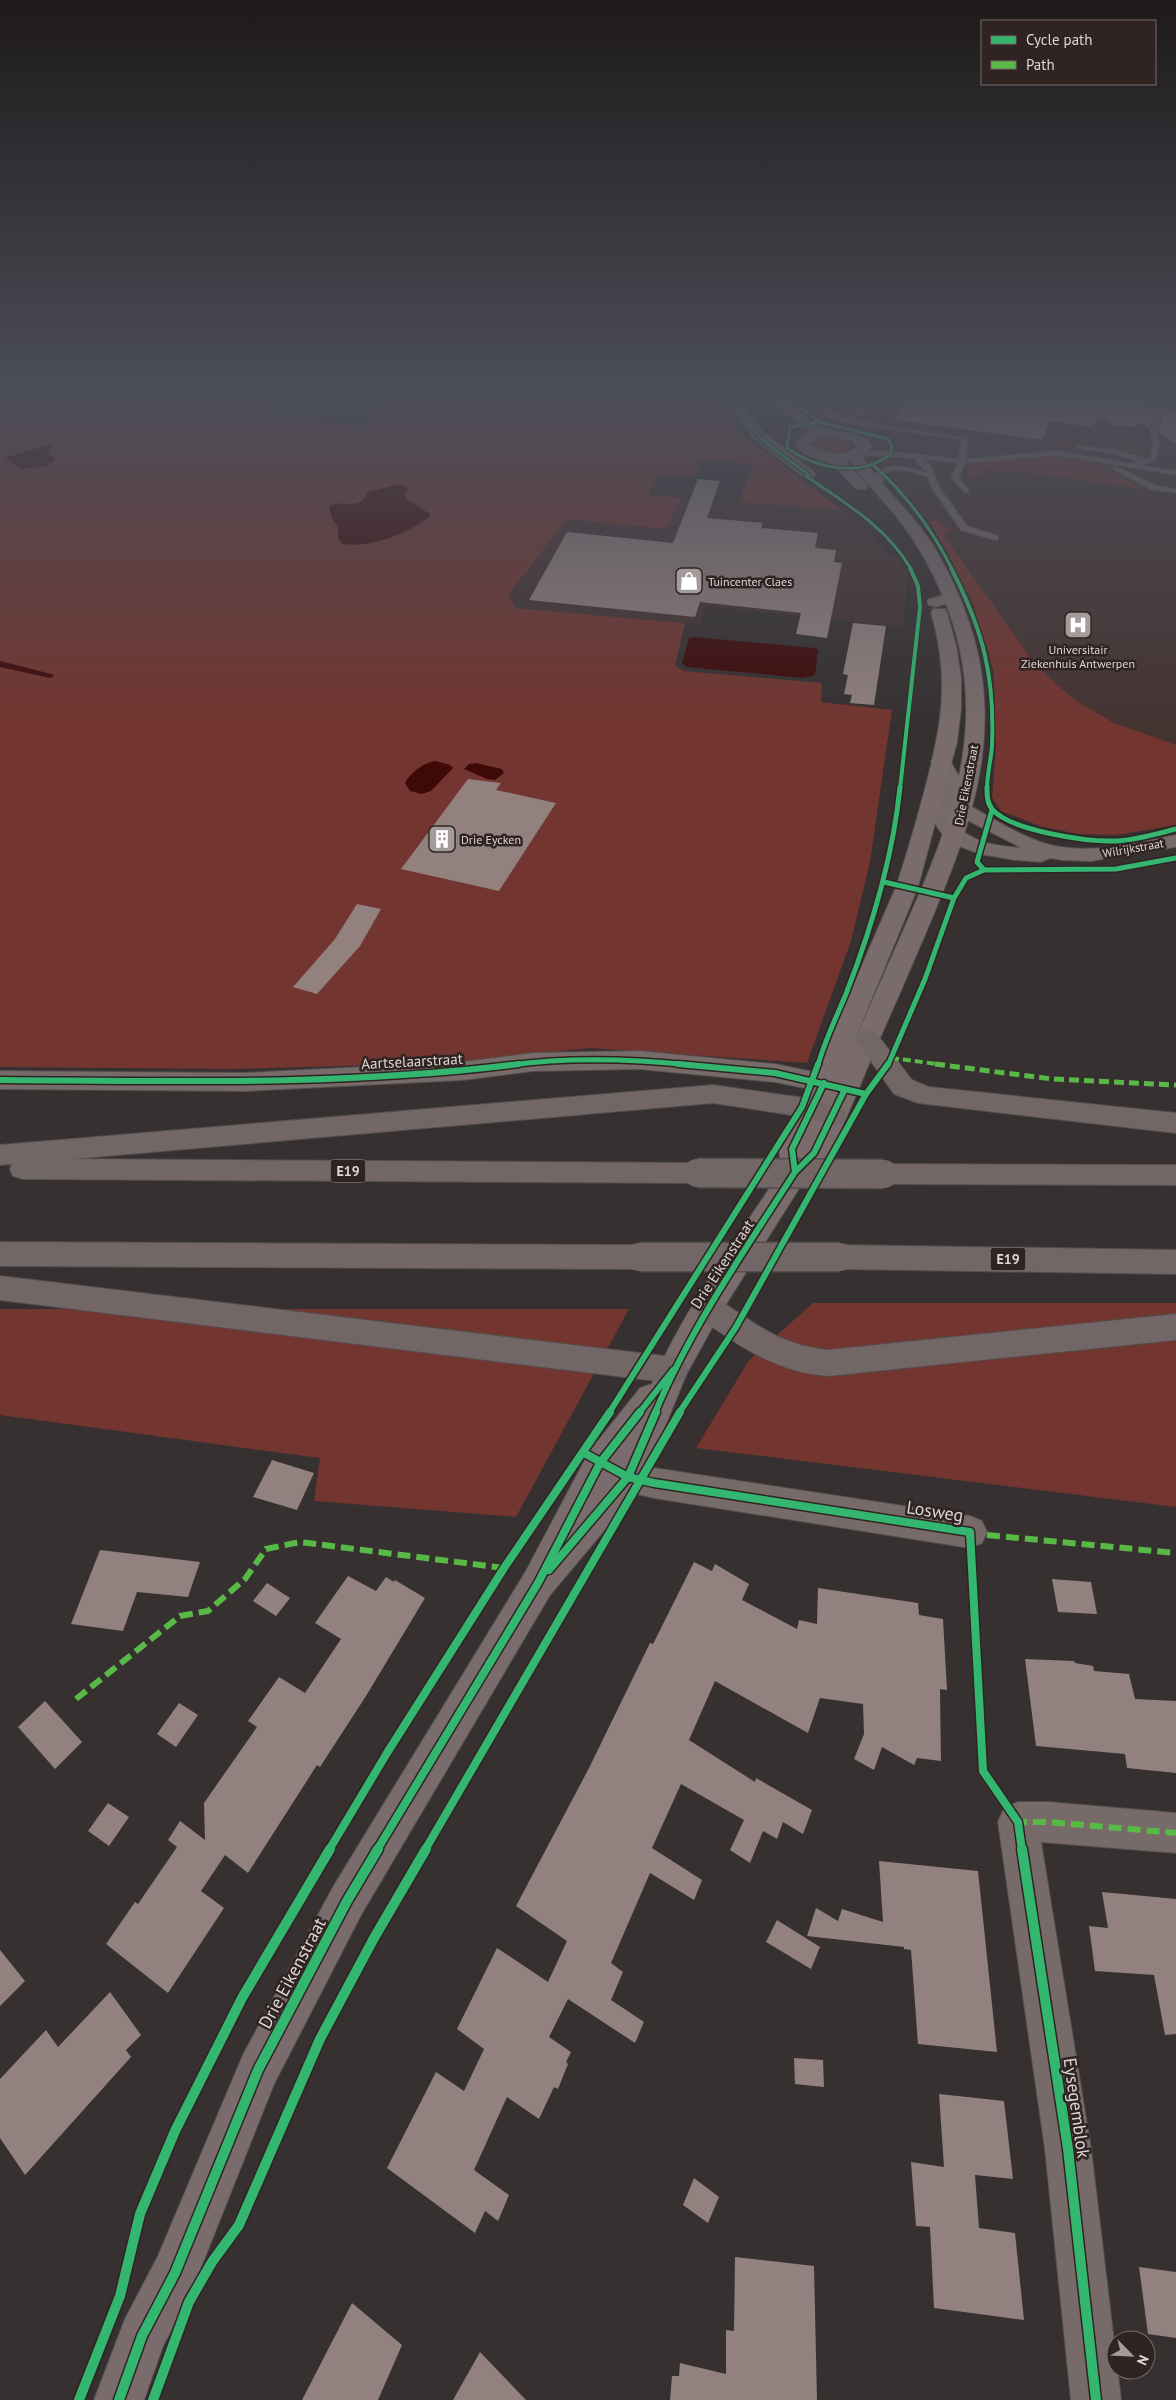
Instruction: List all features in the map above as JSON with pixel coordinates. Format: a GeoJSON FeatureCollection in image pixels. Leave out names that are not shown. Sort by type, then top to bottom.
{"type":"FeatureCollection","features":[{"type":"Feature","properties":{"kind":"highway"},"geometry":{"type":"LineString","coordinates":[[867,1039],[903,1087],[927,1096],[1176,1122]]}},
{"type":"Feature","properties":{"kind":"highway"},"geometry":{"type":"LineString","coordinates":[[0,1155],[713,1094],[823,1112]]}},
{"type":"Feature","properties":{"kind":"highway","name":"E19"},"geometry":{"type":"LineString","coordinates":[[0,1168],[1176,1175]]}},
{"type":"Feature","properties":{"kind":"highway","name":"E19"},"geometry":{"type":"LineString","coordinates":[[0,1254],[840,1257],[1176,1262]]}},
{"type":"Feature","properties":{"kind":"highway"},"geometry":{"type":"LineString","coordinates":[[0,1288],[673,1370]]}},
{"type":"Feature","properties":{"kind":"highway"},"geometry":{"type":"LineString","coordinates":[[708,1308],[736,1327],[786,1354],[805,1361],[828,1363],[1176,1327]]}},
{"type":"Feature","properties":{"kind":"street","name":"Drie Eikenstraat"},"geometry":{"type":"LineString","coordinates":[[823,1112],[867,1039],[956,836],[972,765],[976,692],[968,646],[943,600],[921,569],[888,515],[880,506]]}},
{"type":"Feature","properties":{"kind":"street","name":"Drie Eikenstraat"},"geometry":{"type":"LineString","coordinates":[[119,2400],[142,2336],[175,2273],[258,2070],[347,1901],[538,1583],[614,1470],[708,1308],[795,1172],[814,1153],[823,1112],[824,1083],[907,887],[917,857],[951,724],[953,683],[943,600],[926,548],[894,506]]}},
{"type":"Feature","properties":{"kind":"street"},"geometry":{"type":"LineString","coordinates":[[941,761],[950,778],[944,822],[956,836]]}},
{"type":"Feature","properties":{"kind":"street","name":"Wilrijkstraat"},"geometry":{"type":"LineString","coordinates":[[963,810],[1012,835],[1059,854]]}},
{"type":"Feature","properties":{"kind":"street","name":"Wilrijkstraat"},"geometry":{"type":"LineString","coordinates":[[956,836],[980,848],[1000,853]]}},
{"type":"Feature","properties":{"kind":"street","name":"Wilrijkstraat"},"geometry":{"type":"LineString","coordinates":[[940,873],[954,859],[980,852],[1049,856],[1059,854],[1107,854],[1176,841]]}},
{"type":"Feature","properties":{"kind":"street","name":"Aartselaarstraat"},"geometry":{"type":"LineString","coordinates":[[0,1080],[246,1082],[463,1071],[533,1062],[639,1060],[775,1073],[824,1083]]}},
{"type":"Feature","properties":{"kind":"street","name":"Losweg"},"geometry":{"type":"LineString","coordinates":[[614,1470],[654,1483],[970,1532]]}},
{"type":"Feature","properties":{"kind":"street","name":"Eysegemblok"},"geometry":{"type":"LineString","coordinates":[[1096,2400],[1068,2149],[1018,1822],[1048,1822],[1176,1833]]}},
{"type":"Feature","properties":{"kind":"lane"},"geometry":{"type":"LineString","coordinates":[[948,506],[964,528],[995,538]]}},
{"type":"Feature","properties":{"kind":"shaded area","name":"Drie Eycken"},"geometry":{"type":"Polygon","coordinates":[[[0,506],[678,506],[666,529],[567,519],[509,594],[515,608],[685,623],[675,666],[684,671],[822,683],[821,702],[892,710],[870,862],[851,941],[807,1063],[590,1048],[449,1063],[236,1069],[0,1067],[0,506]]]}},
{"type":"Feature","properties":{"kind":"shaded area"},"geometry":{"type":"Polygon","coordinates":[[[417,506],[430,514],[430,517],[410,529],[377,542],[354,545],[342,544],[338,538],[338,526],[333,521],[329,507],[417,506]]]}},
{"type":"Feature","properties":{"kind":"shaded area","name":"Tuincenter Claes"},"geometry":{"type":"Polygon","coordinates":[[[678,506],[788,506],[841,510],[870,533],[890,555],[901,561],[908,575],[903,627],[707,606],[700,624],[514,608],[509,594],[567,518],[666,529],[678,506]]]}},
{"type":"Feature","properties":{"kind":"shaded area","name":"Drie Eycken"},"geometry":{"type":"Polygon","coordinates":[[[790,506],[836,506],[841,510],[790,506]]]}},
{"type":"Feature","properties":{"kind":"shaded area","name":"Universitair Ziekenhuis Antwerpen"},"geometry":{"type":"Polygon","coordinates":[[[916,506],[1176,506],[1176,825],[1117,835],[1078,834],[1040,826],[1001,811],[992,797],[996,748],[994,674],[987,645],[974,606],[947,551],[929,521],[916,506]]]}},
{"type":"Feature","properties":{"kind":"shaded area"},"geometry":{"type":"Polygon","coordinates":[[[940,520],[944,525],[953,530],[943,534],[1034,663],[1056,684],[1075,700],[1112,722],[1176,745],[1176,825],[1117,835],[1078,834],[1040,826],[1001,811],[992,797],[996,748],[994,674],[974,606],[947,551],[929,521],[940,520]]]}},
{"type":"Feature","properties":{"kind":"shaded area"},"geometry":{"type":"Polygon","coordinates":[[[689,638],[814,648],[818,650],[815,675],[803,678],[687,667],[682,663],[689,638]]]}},
{"type":"Feature","properties":{"kind":"shaded area"},"geometry":{"type":"Polygon","coordinates":[[[0,661],[55,675],[50,678],[0,667],[0,661]]]}},
{"type":"Feature","properties":{"kind":"shaded area"},"geometry":{"type":"Polygon","coordinates":[[[436,761],[450,765],[453,768],[431,791],[422,794],[410,791],[405,783],[410,775],[422,766],[436,761]]]}},
{"type":"Feature","properties":{"kind":"shaded area"},"geometry":{"type":"Polygon","coordinates":[[[476,763],[502,769],[504,773],[495,780],[487,779],[464,769],[469,764],[476,763]]]}},
{"type":"Feature","properties":{"kind":"shaded area"},"geometry":{"type":"Polygon","coordinates":[[[813,1303],[1176,1303],[1176,1507],[696,1448],[749,1360],[813,1303]]]}},
{"type":"Feature","properties":{"kind":"shaded area"},"geometry":{"type":"Polygon","coordinates":[[[0,1309],[629,1309],[516,1517],[314,1501],[320,1458],[0,1415],[0,1309]]]}},
{"type":"Feature","properties":{"kind":"building","name":"Tuincenter Claes"},"geometry":{"type":"Polygon","coordinates":[[[687,506],[711,506],[707,518],[763,523],[761,528],[818,533],[815,548],[836,550],[834,562],[842,563],[827,638],[796,634],[801,613],[700,602],[695,617],[529,600],[567,532],[673,543],[687,506]]]}},
{"type":"Feature","properties":{"kind":"building"},"geometry":{"type":"Polygon","coordinates":[[[853,623],[886,626],[874,705],[850,703],[852,695],[844,694],[848,675],[843,674],[853,623]]]}},
{"type":"Feature","properties":{"kind":"building","name":"Drie Eycken"},"geometry":{"type":"Polygon","coordinates":[[[468,779],[501,783],[496,790],[556,803],[499,891],[401,869],[468,779]]]}},
{"type":"Feature","properties":{"kind":"building"},"geometry":{"type":"Polygon","coordinates":[[[357,904],[381,909],[360,946],[317,994],[293,987],[335,939],[357,904]]]}},
{"type":"Feature","properties":{"kind":"building"},"geometry":{"type":"Polygon","coordinates":[[[272,1460],[314,1473],[297,1510],[253,1497],[272,1460]]]}},
{"type":"Feature","properties":{"kind":"building"},"geometry":{"type":"Polygon","coordinates":[[[100,1550],[200,1562],[188,1597],[137,1592],[123,1631],[71,1624],[100,1550]]]}},
{"type":"Feature","properties":{"kind":"building"},"geometry":{"type":"Polygon","coordinates":[[[694,1562],[712,1571],[715,1564],[749,1584],[742,1600],[797,1629],[799,1620],[817,1624],[818,1588],[918,1603],[919,1615],[943,1619],[947,1690],[940,1689],[941,1761],[917,1758],[914,1765],[882,1747],[874,1770],[854,1759],[864,1734],[863,1704],[820,1698],[808,1733],[715,1681],[689,1740],[755,1782],[756,1778],[812,1810],[803,1834],[783,1822],[777,1839],[763,1831],[750,1863],[730,1850],[744,1820],[681,1784],[652,1848],[702,1880],[694,1900],[650,1873],[611,1963],[623,1972],[611,2000],[644,2022],[635,2043],[568,1999],[549,2037],[571,2052],[558,2089],[554,2087],[539,2119],[507,2097],[474,2170],[509,2195],[498,2221],[485,2211],[475,2233],[387,2168],[436,2072],[464,2091],[484,2049],[457,2029],[497,1948],[548,1982],[567,1941],[516,1906],[589,1768],[650,1643],[653,1644],[694,1562]]]}},
{"type":"Feature","properties":{"kind":"building"},"geometry":{"type":"Polygon","coordinates":[[[348,1576],[376,1591],[386,1577],[394,1582],[395,1580],[425,1598],[366,1696],[320,1767],[317,1765],[248,1873],[225,1855],[201,1891],[224,1908],[168,1993],[106,1944],[135,1902],[138,1904],[177,1847],[168,1840],[180,1821],[205,1840],[204,1803],[257,1727],[248,1721],[279,1677],[305,1693],[341,1639],[315,1623],[348,1576]]]}},
{"type":"Feature","properties":{"kind":"building"},"geometry":{"type":"Polygon","coordinates":[[[1052,1579],[1091,1582],[1097,1614],[1058,1612],[1052,1579]]]}},
{"type":"Feature","properties":{"kind":"building"},"geometry":{"type":"Polygon","coordinates":[[[267,1583],[290,1598],[276,1616],[253,1601],[267,1583]]]}},
{"type":"Feature","properties":{"kind":"building"},"geometry":{"type":"Polygon","coordinates":[[[1025,1659],[1074,1661],[1075,1663],[1093,1666],[1094,1671],[1129,1674],[1135,1699],[1176,1701],[1176,1773],[1127,1768],[1125,1754],[1036,1746],[1025,1659]]]}},
{"type":"Feature","properties":{"kind":"building"},"geometry":{"type":"Polygon","coordinates":[[[45,1701],[82,1742],[55,1769],[18,1727],[45,1701]]]}},
{"type":"Feature","properties":{"kind":"building"},"geometry":{"type":"Polygon","coordinates":[[[179,1703],[198,1715],[176,1747],[157,1734],[179,1703]]]}},
{"type":"Feature","properties":{"kind":"building"},"geometry":{"type":"Polygon","coordinates":[[[108,1803],[129,1817],[109,1846],[88,1831],[108,1803]]]}},
{"type":"Feature","properties":{"kind":"building"},"geometry":{"type":"Polygon","coordinates":[[[879,1861],[978,1871],[997,2052],[918,2044],[911,1950],[904,1949],[904,1947],[807,1936],[816,1908],[838,1921],[842,1909],[883,1922],[879,1861]]]}},
{"type":"Feature","properties":{"kind":"building"},"geometry":{"type":"Polygon","coordinates":[[[1102,1892],[1176,1899],[1176,2034],[1165,2035],[1154,1975],[1095,1971],[1089,1926],[1108,1928],[1102,1892]]]}},
{"type":"Feature","properties":{"kind":"building"},"geometry":{"type":"Polygon","coordinates":[[[777,1920],[820,1947],[811,1969],[766,1942],[777,1920]]]}},
{"type":"Feature","properties":{"kind":"building"},"geometry":{"type":"Polygon","coordinates":[[[0,1950],[25,1981],[0,2006],[0,1950]]]}},
{"type":"Feature","properties":{"kind":"building"},"geometry":{"type":"Polygon","coordinates":[[[110,1992],[141,2035],[126,2050],[131,2057],[25,2175],[0,2138],[0,2079],[46,2030],[58,2047],[110,1992]]]}},
{"type":"Feature","properties":{"kind":"building"},"geometry":{"type":"Polygon","coordinates":[[[794,2058],[823,2060],[824,2087],[795,2084],[794,2058]]]}},
{"type":"Feature","properties":{"kind":"building"},"geometry":{"type":"Polygon","coordinates":[[[939,2094],[1004,2101],[1013,2179],[975,2175],[979,2228],[1015,2233],[1024,2320],[934,2308],[930,2227],[916,2226],[911,2162],[944,2167],[939,2094]]]}},
{"type":"Feature","properties":{"kind":"building"},"geometry":{"type":"Polygon","coordinates":[[[694,2178],[719,2197],[708,2223],[683,2205],[694,2178]]]}},
{"type":"Feature","properties":{"kind":"building"},"geometry":{"type":"Polygon","coordinates":[[[735,2257],[814,2266],[817,2400],[670,2400],[672,2376],[679,2376],[680,2363],[726,2374],[726,2330],[734,2331],[735,2257]]]}},
{"type":"Feature","properties":{"kind":"building"},"geometry":{"type":"Polygon","coordinates":[[[1139,2267],[1176,2272],[1176,2338],[1156,2335],[1156,2330],[1147,2330],[1139,2267]]]}},
{"type":"Feature","properties":{"kind":"building"},"geometry":{"type":"Polygon","coordinates":[[[352,2303],[402,2345],[378,2400],[302,2400],[352,2303]]]}},
{"type":"Feature","properties":{"kind":"building"},"geometry":{"type":"Polygon","coordinates":[[[480,2352],[526,2400],[453,2400],[480,2352]]]}},
{"type":"Feature","properties":{"kind":"marked path"},"geometry":{"type":"LineString","coordinates":[[891,1058],[1052,1079],[1176,1085]]}},
{"type":"Feature","properties":{"kind":"marked path"},"geometry":{"type":"LineString","coordinates":[[987,1535],[1176,1553]]}},
{"type":"Feature","properties":{"kind":"marked path"},"geometry":{"type":"LineString","coordinates":[[76,1699],[180,1616],[208,1611],[245,1579],[266,1549],[300,1542],[504,1568]]}},
{"type":"Feature","properties":{"kind":"marked path"},"geometry":{"type":"LineString","coordinates":[[1019,1826],[1018,1822],[1048,1822],[1176,1833]]}},
{"type":"Feature","properties":{"kind":"cycle path"},"geometry":{"type":"LineString","coordinates":[[79,2400],[120,2296],[140,2214],[175,2131],[242,1998],[387,1753],[504,1568],[584,1453],[802,1107],[813,1081],[825,1042],[846,993],[884,882],[897,819],[919,612],[920,596],[911,568],[887,537],[849,506]]}},
{"type":"Feature","properties":{"kind":"cycle path"},"geometry":{"type":"LineString","coordinates":[[913,506],[930,530],[961,586],[973,615],[989,669],[992,749],[987,793],[991,808],[1011,822],[1027,828],[1082,839],[1126,840],[1176,829]]}},
{"type":"Feature","properties":{"kind":"cycle path"},"geometry":{"type":"LineString","coordinates":[[984,870],[977,862],[992,810]]}},
{"type":"Feature","properties":{"kind":"cycle path"},"geometry":{"type":"LineString","coordinates":[[153,2400],[189,2302],[212,2262],[239,2225],[320,2039],[374,1938],[672,1423],[736,1327],[866,1094],[887,1067],[925,979],[954,898],[966,878],[984,870],[1116,869],[1176,858]]}},
{"type":"Feature","properties":{"kind":"cycle path"},"geometry":{"type":"LineString","coordinates":[[884,882],[954,898]]}},
{"type":"Feature","properties":{"kind":"cycle path"},"geometry":{"type":"LineString","coordinates":[[0,1080],[246,1082],[463,1071],[533,1062],[639,1060],[775,1073],[866,1094]]}},
{"type":"Feature","properties":{"kind":"cycle path"},"geometry":{"type":"LineString","coordinates":[[795,1172],[792,1149],[824,1083]]}},
{"type":"Feature","properties":{"kind":"cycle path"},"geometry":{"type":"LineString","coordinates":[[549,1570],[628,1477],[673,1370],[708,1308],[795,1172],[814,1153],[845,1089]]}},
{"type":"Feature","properties":{"kind":"cycle path"},"geometry":{"type":"LineString","coordinates":[[119,2400],[142,2336],[175,2273],[258,2070],[347,1901],[538,1583],[600,1463],[673,1370]]}},
{"type":"Feature","properties":{"kind":"cycle path"},"geometry":{"type":"LineString","coordinates":[[584,1453],[628,1477],[654,1483],[970,1532],[983,1771],[1018,1822],[1068,2149],[1096,2400]]}},
{"type":"Feature","properties":{"kind":"place","name":"Tuincenter Claes"},"geometry":{"type":"Point","coordinates":[689,581]}},
{"type":"Feature","properties":{"kind":"place","name":"Universitair Ziekenhuis Antwerpen"},"geometry":{"type":"Point","coordinates":[1078,625]}},
{"type":"Feature","properties":{"kind":"place","name":"Drie Eycken"},"geometry":{"type":"Point","coordinates":[442,839]}}]}
